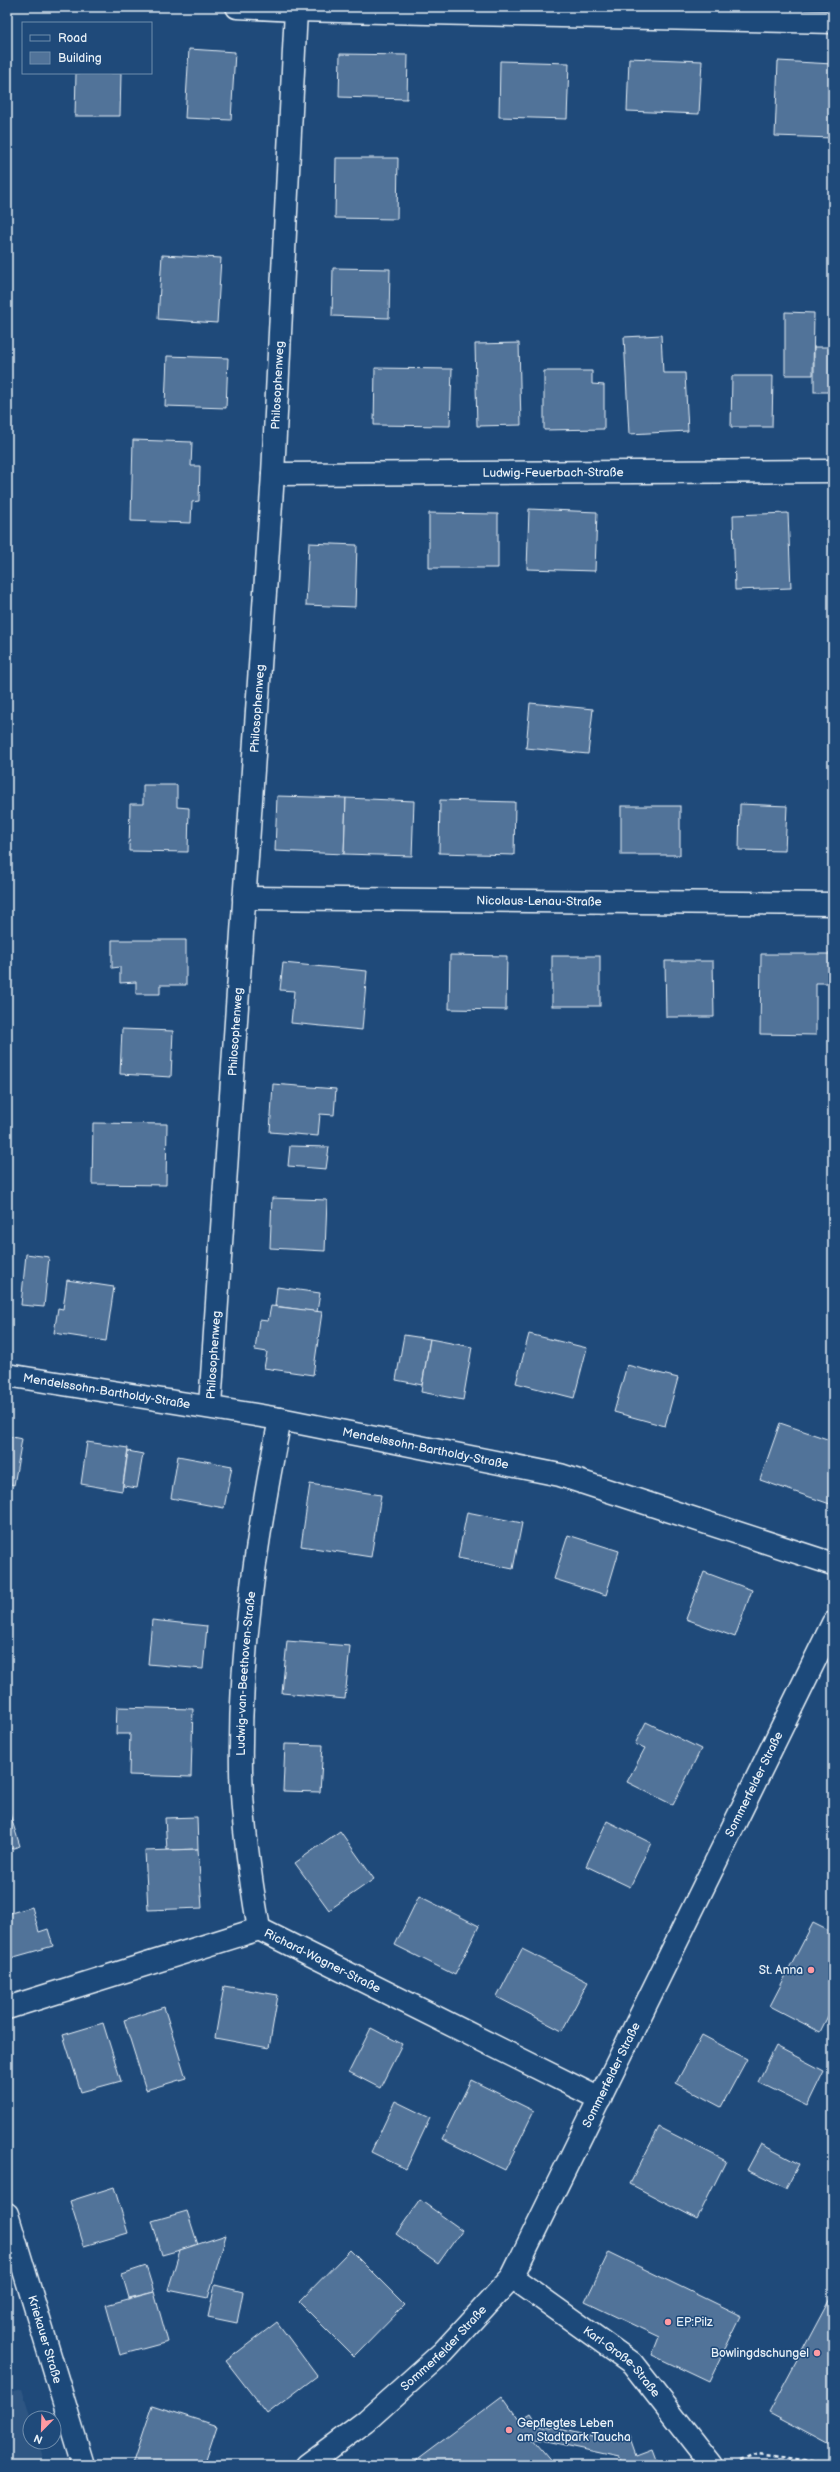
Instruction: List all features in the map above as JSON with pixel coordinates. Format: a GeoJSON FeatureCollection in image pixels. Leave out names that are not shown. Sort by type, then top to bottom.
{"type":"FeatureCollection","features":[{"type":"Feature","properties":{"kind":"street"},"geometry":{"type":"LineString","coordinates":[[237,7],[296,10],[833,22]]}},
{"type":"Feature","properties":{"kind":"street","name":"Philosophenweg"},"geometry":{"type":"LineString","coordinates":[[210,1406],[273,474],[296,10]]}},
{"type":"Feature","properties":{"kind":"street","name":"Ludwig-Feuerbach-Straße"},"geometry":{"type":"LineString","coordinates":[[273,474],[833,470]]}},
{"type":"Feature","properties":{"kind":"street","name":"Nicolaus-Lenau-Straße"},"geometry":{"type":"LineString","coordinates":[[244,898],[833,904]]}},
{"type":"Feature","properties":{"kind":"street","name":"Mendelssohn-Bartholdy-Straße"},"geometry":{"type":"LineString","coordinates":[[7,1375],[210,1406],[560,1475],[833,1564]]}},
{"type":"Feature","properties":{"kind":"street","name":"Ludwig-van-Beethoven-Straße"},"geometry":{"type":"LineString","coordinates":[[259,1929],[245,1826],[241,1716],[249,1601],[257,1543],[280,1419]]}},
{"type":"Feature","properties":{"kind":"street","name":"Sommerfelder Straße"},"geometry":{"type":"LineString","coordinates":[[307,2465],[366,2421],[443,2352],[512,2277],[833,1623]]}},
{"type":"Feature","properties":{"kind":"street","name":"Richard-Wagner-Straße"},"geometry":{"type":"LineString","coordinates":[[7,2008],[259,1929],[600,2099]]}},
{"type":"Feature","properties":{"kind":"street","name":"Kriekauer Straße"},"geometry":{"type":"LineString","coordinates":[[7,2214],[74,2441],[83,2465]]}},
{"type":"Feature","properties":{"kind":"street","name":"Karl-Große-Straße"},"geometry":{"type":"LineString","coordinates":[[512,2277],[632,2363],[712,2465]]}},
{"type":"Feature","properties":{"kind":"path"},"geometry":{"type":"LineString","coordinates":[[734,2464],[759,2454],[833,2464]]}},
{"type":"Feature","properties":{"kind":"shaded area"},"geometry":{"type":"Polygon","coordinates":[[[22,2389],[29,2410],[22,2410],[22,2450],[40,2450],[45,2465],[7,2465],[7,2393],[22,2389]]]}},
{"type":"Feature","properties":{"kind":"building"},"geometry":{"type":"Polygon","coordinates":[[[189,49],[235,52],[231,120],[185,118],[189,49]]]}},
{"type":"Feature","properties":{"kind":"building"},"geometry":{"type":"Polygon","coordinates":[[[340,54],[408,55],[407,99],[339,97],[340,54]]]}},
{"type":"Feature","properties":{"kind":"building"},"geometry":{"type":"Polygon","coordinates":[[[629,58],[702,61],[699,114],[627,111],[629,58]]]}},
{"type":"Feature","properties":{"kind":"building"},"geometry":{"type":"Polygon","coordinates":[[[500,61],[569,63],[567,119],[499,117],[500,61]]]}},
{"type":"Feature","properties":{"kind":"building"},"geometry":{"type":"Polygon","coordinates":[[[778,61],[833,64],[833,138],[775,136],[778,61]]]}},
{"type":"Feature","properties":{"kind":"building"},"geometry":{"type":"Polygon","coordinates":[[[76,74],[121,74],[120,116],[75,116],[76,74]]]}},
{"type":"Feature","properties":{"kind":"building"},"geometry":{"type":"Polygon","coordinates":[[[336,158],[398,158],[397,219],[335,218],[336,158]]]}},
{"type":"Feature","properties":{"kind":"building"},"geometry":{"type":"Polygon","coordinates":[[[162,255],[221,258],[217,323],[158,319],[162,255]]]}},
{"type":"Feature","properties":{"kind":"building"},"geometry":{"type":"Polygon","coordinates":[[[333,268],[390,269],[389,318],[332,316],[333,268]]]}},
{"type":"Feature","properties":{"kind":"building"},"geometry":{"type":"Polygon","coordinates":[[[785,312],[814,313],[813,375],[785,375],[785,312]]]}},
{"type":"Feature","properties":{"kind":"building"},"geometry":{"type":"Polygon","coordinates":[[[661,335],[663,373],[685,373],[688,431],[629,434],[624,337],[661,335]]]}},
{"type":"Feature","properties":{"kind":"building"},"geometry":{"type":"Polygon","coordinates":[[[519,343],[521,425],[477,426],[475,344],[519,343]]]}},
{"type":"Feature","properties":{"kind":"building"},"geometry":{"type":"Polygon","coordinates":[[[814,347],[833,347],[833,392],[814,392],[814,347]]]}},
{"type":"Feature","properties":{"kind":"building"},"geometry":{"type":"Polygon","coordinates":[[[167,356],[228,358],[226,408],[165,406],[167,356]]]}},
{"type":"Feature","properties":{"kind":"building"},"geometry":{"type":"Polygon","coordinates":[[[375,368],[452,369],[450,426],[374,425],[375,368]]]}},
{"type":"Feature","properties":{"kind":"building"},"geometry":{"type":"Polygon","coordinates":[[[544,371],[592,371],[592,384],[604,385],[604,429],[544,430],[544,371]]]}},
{"type":"Feature","properties":{"kind":"building"},"geometry":{"type":"Polygon","coordinates":[[[732,376],[773,376],[772,427],[731,427],[732,376]]]}},
{"type":"Feature","properties":{"kind":"building"},"geometry":{"type":"Polygon","coordinates":[[[133,440],[192,442],[191,466],[200,466],[199,501],[192,502],[191,523],[131,521],[133,440]]]}},
{"type":"Feature","properties":{"kind":"building"},"geometry":{"type":"Polygon","coordinates":[[[529,509],[597,512],[595,571],[527,569],[529,509]]]}},
{"type":"Feature","properties":{"kind":"building"},"geometry":{"type":"Polygon","coordinates":[[[429,513],[498,514],[498,568],[429,568],[429,513]]]}},
{"type":"Feature","properties":{"kind":"building"},"geometry":{"type":"Polygon","coordinates":[[[788,513],[791,588],[735,590],[733,515],[788,513]]]}},
{"type":"Feature","properties":{"kind":"building"},"geometry":{"type":"Polygon","coordinates":[[[829,523],[833,523],[833,559],[830,560],[829,523]]]}},
{"type":"Feature","properties":{"kind":"building"},"geometry":{"type":"Polygon","coordinates":[[[309,543],[357,545],[355,607],[306,605],[309,543]]]}},
{"type":"Feature","properties":{"kind":"building"},"geometry":{"type":"Polygon","coordinates":[[[530,703],[593,709],[588,754],[526,748],[530,703]]]}},
{"type":"Feature","properties":{"kind":"building"},"geometry":{"type":"Polygon","coordinates":[[[143,785],[177,785],[177,807],[189,808],[188,852],[129,851],[130,804],[143,804],[143,785]]]}},
{"type":"Feature","properties":{"kind":"building"},"geometry":{"type":"Polygon","coordinates":[[[277,796],[346,798],[344,854],[275,851],[277,796]]]}},
{"type":"Feature","properties":{"kind":"building"},"geometry":{"type":"Polygon","coordinates":[[[346,798],[414,801],[412,856],[344,854],[346,798]]]}},
{"type":"Feature","properties":{"kind":"building"},"geometry":{"type":"Polygon","coordinates":[[[440,800],[515,802],[514,855],[439,853],[440,800]]]}},
{"type":"Feature","properties":{"kind":"building"},"geometry":{"type":"Polygon","coordinates":[[[740,804],[787,806],[785,851],[739,850],[740,804]]]}},
{"type":"Feature","properties":{"kind":"building"},"geometry":{"type":"Polygon","coordinates":[[[621,806],[680,806],[680,855],[621,855],[621,806]]]}},
{"type":"Feature","properties":{"kind":"building"},"geometry":{"type":"Polygon","coordinates":[[[112,940],[186,940],[186,985],[160,985],[160,994],[136,994],[136,982],[120,983],[120,967],[112,968],[112,940]]]}},
{"type":"Feature","properties":{"kind":"building"},"geometry":{"type":"Polygon","coordinates":[[[761,954],[833,954],[833,983],[816,983],[816,1035],[760,1034],[761,954]]]}},
{"type":"Feature","properties":{"kind":"building"},"geometry":{"type":"Polygon","coordinates":[[[450,955],[507,956],[506,1010],[449,1009],[450,955]]]}},
{"type":"Feature","properties":{"kind":"building"},"geometry":{"type":"Polygon","coordinates":[[[552,956],[600,956],[600,1006],[552,1006],[552,956]]]}},
{"type":"Feature","properties":{"kind":"building"},"geometry":{"type":"Polygon","coordinates":[[[665,961],[713,961],[714,1017],[666,1017],[665,961]]]}},
{"type":"Feature","properties":{"kind":"building"},"geometry":{"type":"Polygon","coordinates":[[[283,963],[367,971],[362,1030],[291,1023],[294,991],[280,990],[283,963]]]}},
{"type":"Feature","properties":{"kind":"building"},"geometry":{"type":"Polygon","coordinates":[[[122,1029],[173,1031],[171,1077],[120,1074],[122,1029]]]}},
{"type":"Feature","properties":{"kind":"building"},"geometry":{"type":"Polygon","coordinates":[[[273,1084],[336,1089],[334,1115],[320,1114],[318,1136],[270,1132],[273,1084]]]}},
{"type":"Feature","properties":{"kind":"building"},"geometry":{"type":"Polygon","coordinates":[[[93,1123],[167,1124],[166,1185],[92,1184],[93,1123]]]}},
{"type":"Feature","properties":{"kind":"building"},"geometry":{"type":"Polygon","coordinates":[[[290,1146],[329,1147],[326,1169],[288,1166],[290,1146]]]}},
{"type":"Feature","properties":{"kind":"building"},"geometry":{"type":"Polygon","coordinates":[[[272,1198],[327,1200],[325,1251],[270,1248],[272,1198]]]}},
{"type":"Feature","properties":{"kind":"building"},"geometry":{"type":"Polygon","coordinates":[[[26,1254],[49,1257],[44,1307],[21,1305],[26,1254]]]}},
{"type":"Feature","properties":{"kind":"building"},"geometry":{"type":"Polygon","coordinates":[[[67,1280],[114,1287],[106,1341],[54,1333],[58,1308],[63,1309],[67,1280]]]}},
{"type":"Feature","properties":{"kind":"building"},"geometry":{"type":"Polygon","coordinates":[[[277,1287],[320,1293],[317,1312],[275,1306],[277,1287]]]}},
{"type":"Feature","properties":{"kind":"building"},"geometry":{"type":"Polygon","coordinates":[[[271,1306],[322,1312],[313,1375],[264,1368],[267,1352],[255,1350],[259,1320],[268,1321],[271,1306]]]}},
{"type":"Feature","properties":{"kind":"building"},"geometry":{"type":"Polygon","coordinates":[[[529,1334],[587,1348],[574,1398],[516,1383],[529,1334]]]}},
{"type":"Feature","properties":{"kind":"building"},"geometry":{"type":"Polygon","coordinates":[[[404,1335],[430,1339],[422,1385],[396,1380],[404,1335]]]}},
{"type":"Feature","properties":{"kind":"building"},"geometry":{"type":"Polygon","coordinates":[[[430,1339],[472,1347],[463,1400],[421,1392],[430,1339]]]}},
{"type":"Feature","properties":{"kind":"building"},"geometry":{"type":"Polygon","coordinates":[[[627,1365],[678,1378],[665,1426],[614,1412],[627,1365]]]}},
{"type":"Feature","properties":{"kind":"building"},"geometry":{"type":"Polygon","coordinates":[[[780,1423],[833,1441],[833,1496],[830,1504],[760,1480],[780,1423]]]}},
{"type":"Feature","properties":{"kind":"building"},"geometry":{"type":"Polygon","coordinates":[[[7,1436],[22,1439],[14,1485],[7,1483],[7,1436]]]}},
{"type":"Feature","properties":{"kind":"building"},"geometry":{"type":"Polygon","coordinates":[[[87,1442],[128,1448],[122,1491],[81,1484],[87,1442]]]}},
{"type":"Feature","properties":{"kind":"building"},"geometry":{"type":"Polygon","coordinates":[[[128,1451],[143,1454],[137,1488],[123,1486],[128,1451]]]}},
{"type":"Feature","properties":{"kind":"building"},"geometry":{"type":"Polygon","coordinates":[[[178,1456],[232,1466],[224,1508],[171,1498],[178,1456]]]}},
{"type":"Feature","properties":{"kind":"building"},"geometry":{"type":"Polygon","coordinates":[[[310,1484],[381,1495],[371,1557],[301,1546],[310,1484]]]}},
{"type":"Feature","properties":{"kind":"building"},"geometry":{"type":"Polygon","coordinates":[[[467,1512],[522,1523],[513,1569],[458,1558],[467,1512]]]}},
{"type":"Feature","properties":{"kind":"building"},"geometry":{"type":"Polygon","coordinates":[[[568,1535],[619,1551],[606,1595],[554,1579],[568,1535]]]}},
{"type":"Feature","properties":{"kind":"building"},"geometry":{"type":"Polygon","coordinates":[[[704,1572],[752,1590],[735,1637],[686,1619],[704,1572]]]}},
{"type":"Feature","properties":{"kind":"building"},"geometry":{"type":"Polygon","coordinates":[[[152,1620],[207,1626],[203,1669],[148,1664],[152,1620]]]}},
{"type":"Feature","properties":{"kind":"building"},"geometry":{"type":"Polygon","coordinates":[[[287,1641],[350,1646],[345,1699],[282,1693],[287,1641]]]}},
{"type":"Feature","properties":{"kind":"building"},"geometry":{"type":"Polygon","coordinates":[[[117,1707],[193,1709],[191,1777],[129,1775],[130,1734],[116,1734],[117,1707]]]}},
{"type":"Feature","properties":{"kind":"building"},"geometry":{"type":"Polygon","coordinates":[[[646,1722],[701,1749],[673,1805],[627,1782],[645,1748],[635,1744],[646,1722]]]}},
{"type":"Feature","properties":{"kind":"building"},"geometry":{"type":"Polygon","coordinates":[[[285,1744],[323,1745],[320,1792],[283,1791],[285,1744]]]}},
{"type":"Feature","properties":{"kind":"building"},"geometry":{"type":"Polygon","coordinates":[[[7,1805],[20,1846],[7,1850],[7,1805]]]}},
{"type":"Feature","properties":{"kind":"building"},"geometry":{"type":"Polygon","coordinates":[[[197,1817],[198,1849],[167,1850],[165,1818],[197,1817]]]}},
{"type":"Feature","properties":{"kind":"building"},"geometry":{"type":"Polygon","coordinates":[[[607,1821],[651,1843],[630,1887],[586,1866],[607,1821]]]}},
{"type":"Feature","properties":{"kind":"building"},"geometry":{"type":"Polygon","coordinates":[[[340,1831],[374,1879],[329,1910],[295,1863],[340,1831]]]}},
{"type":"Feature","properties":{"kind":"building"},"geometry":{"type":"Polygon","coordinates":[[[198,1849],[202,1908],[148,1910],[145,1851],[198,1849]]]}},
{"type":"Feature","properties":{"kind":"building"},"geometry":{"type":"Polygon","coordinates":[[[419,1896],[479,1926],[455,1975],[395,1945],[419,1896]]]}},
{"type":"Feature","properties":{"kind":"building"},"geometry":{"type":"Polygon","coordinates":[[[32,1907],[39,1932],[48,1929],[53,1946],[7,1959],[7,1914],[32,1907]]]}},
{"type":"Feature","properties":{"kind":"building","name":"St. Anna"},"geometry":{"type":"Polygon","coordinates":[[[813,1923],[833,1933],[833,2006],[820,2032],[770,2006],[813,1923]]]}},
{"type":"Feature","properties":{"kind":"building"},"geometry":{"type":"Polygon","coordinates":[[[522,1949],[588,1982],[562,2031],[497,1997],[522,1949]]]}},
{"type":"Feature","properties":{"kind":"building"},"geometry":{"type":"Polygon","coordinates":[[[224,1986],[278,1995],[269,2048],[215,2038],[224,1986]]]}},
{"type":"Feature","properties":{"kind":"building"},"geometry":{"type":"Polygon","coordinates":[[[164,2007],[186,2078],[146,2090],[124,2020],[164,2007]]]}},
{"type":"Feature","properties":{"kind":"building"},"geometry":{"type":"Polygon","coordinates":[[[103,2023],[121,2081],[81,2092],[63,2035],[103,2023]]]}},
{"type":"Feature","properties":{"kind":"building"},"geometry":{"type":"Polygon","coordinates":[[[371,2028],[402,2044],[380,2088],[349,2072],[371,2028]]]}},
{"type":"Feature","properties":{"kind":"building"},"geometry":{"type":"Polygon","coordinates":[[[702,2035],[747,2059],[721,2107],[676,2083],[702,2035]]]}},
{"type":"Feature","properties":{"kind":"building"},"geometry":{"type":"Polygon","coordinates":[[[776,2046],[824,2071],[807,2106],[758,2082],[776,2046]]]}},
{"type":"Feature","properties":{"kind":"building"},"geometry":{"type":"Polygon","coordinates":[[[471,2080],[534,2111],[505,2170],[442,2139],[471,2080]]]}},
{"type":"Feature","properties":{"kind":"building"},"geometry":{"type":"Polygon","coordinates":[[[395,2101],[430,2118],[406,2169],[371,2152],[395,2101]]]}},
{"type":"Feature","properties":{"kind":"building"},"geometry":{"type":"Polygon","coordinates":[[[659,2127],[726,2161],[697,2219],[630,2184],[659,2127]]]}},
{"type":"Feature","properties":{"kind":"building"},"geometry":{"type":"Polygon","coordinates":[[[761,2144],[799,2164],[786,2189],[747,2170],[761,2144]]]}},
{"type":"Feature","properties":{"kind":"building"},"geometry":{"type":"Polygon","coordinates":[[[114,2187],[128,2233],[84,2246],[70,2201],[114,2187]]]}},
{"type":"Feature","properties":{"kind":"building"},"geometry":{"type":"Polygon","coordinates":[[[420,2200],[462,2230],[438,2264],[396,2234],[420,2200]]]}},
{"type":"Feature","properties":{"kind":"building"},"geometry":{"type":"Polygon","coordinates":[[[187,2211],[198,2245],[162,2255],[152,2221],[187,2211]]]}},
{"type":"Feature","properties":{"kind":"building"},"geometry":{"type":"Polygon","coordinates":[[[226,2235],[208,2298],[168,2290],[180,2250],[226,2235]]]}},
{"type":"Feature","properties":{"kind":"building"},"geometry":{"type":"Polygon","coordinates":[[[350,2250],[405,2305],[354,2357],[299,2302],[350,2250]]]}},
{"type":"Feature","properties":{"kind":"building"},"geometry":{"type":"Polygon","coordinates":[[[609,2252],[741,2316],[709,2382],[652,2355],[659,2337],[585,2302],[609,2252]]]}},
{"type":"Feature","properties":{"kind":"building"},"geometry":{"type":"Polygon","coordinates":[[[146,2266],[154,2292],[129,2298],[122,2274],[146,2266]]]}},
{"type":"Feature","properties":{"kind":"building"},"geometry":{"type":"Polygon","coordinates":[[[215,2285],[243,2292],[237,2323],[208,2317],[215,2285]]]}},
{"type":"Feature","properties":{"kind":"building"},"geometry":{"type":"Polygon","coordinates":[[[154,2292],[168,2342],[120,2355],[106,2305],[154,2292]]]}},
{"type":"Feature","properties":{"kind":"building","name":"Bowlingdschungel"},"geometry":{"type":"Polygon","coordinates":[[[833,2293],[833,2447],[769,2413],[833,2293]]]}},
{"type":"Feature","properties":{"kind":"building"},"geometry":{"type":"Polygon","coordinates":[[[277,2322],[317,2376],[267,2414],[226,2361],[277,2322]]]}},
{"type":"Feature","properties":{"kind":"building","name":"Gepflegtes Leben am Stadtpark Taucha"},"geometry":{"type":"Polygon","coordinates":[[[502,2396],[519,2420],[530,2413],[537,2424],[610,2441],[630,2435],[637,2455],[653,2449],[659,2465],[607,2465],[621,2461],[620,2457],[532,2438],[553,2463],[550,2465],[410,2465],[502,2396]]]}},
{"type":"Feature","properties":{"kind":"building"},"geometry":{"type":"Polygon","coordinates":[[[152,2405],[217,2426],[204,2465],[132,2465],[152,2405]]]}},
{"type":"Feature","properties":{"kind":"place","name":"St. Anna"},"geometry":{"type":"Point","coordinates":[811,1970]}},
{"type":"Feature","properties":{"kind":"place","name":"EP:Pilz"},"geometry":{"type":"Point","coordinates":[668,2322]}},
{"type":"Feature","properties":{"kind":"place","name":"Bowlingdschungel"},"geometry":{"type":"Point","coordinates":[817,2353]}},
{"type":"Feature","properties":{"kind":"place","name":"Gepflegtes Leben am Stadtpark Taucha"},"geometry":{"type":"Point","coordinates":[509,2430]}}]}
